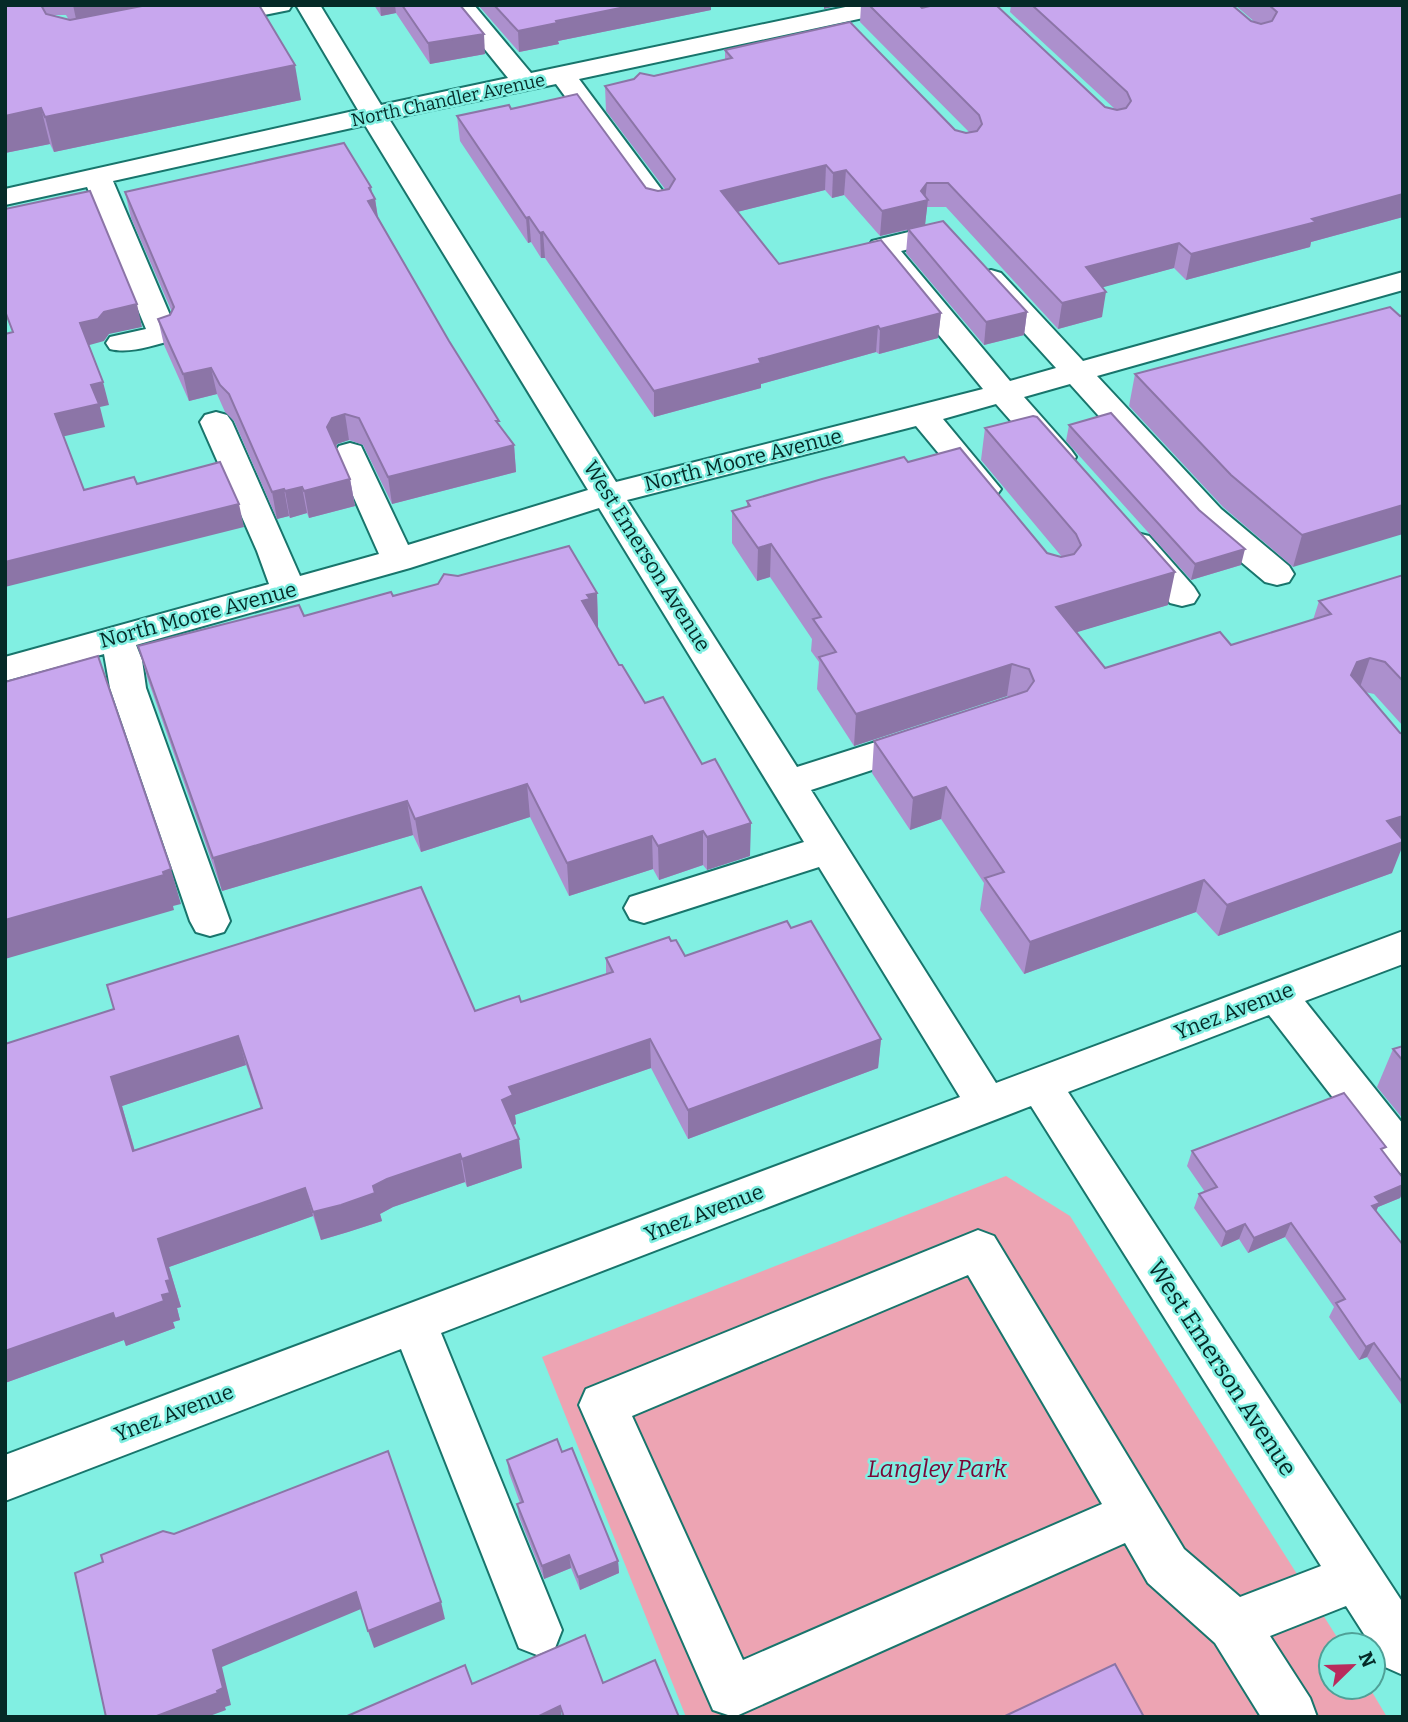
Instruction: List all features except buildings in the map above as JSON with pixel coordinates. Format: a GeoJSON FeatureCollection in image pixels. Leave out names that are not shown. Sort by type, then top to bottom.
{"type":"FeatureCollection","features":[{"type":"Feature","properties":{"kind":"street"},"geometry":{"type":"LineString","coordinates":[[187,23],[280,5]]}},
{"type":"Feature","properties":{"kind":"street","name":"West Emerson Avenue"},"geometry":{"type":"LineString","coordinates":[[308,5],[381,131],[988,1105]]}},
{"type":"Feature","properties":{"kind":"street"},"geometry":{"type":"LineString","coordinates":[[461,5],[526,84]]}},
{"type":"Feature","properties":{"kind":"street","name":"North Chandler Avenue"},"geometry":{"type":"LineString","coordinates":[[5,197],[564,76],[824,14],[891,5]]}},
{"type":"Feature","properties":{"kind":"street"},"geometry":{"type":"LineString","coordinates":[[824,14],[857,37]]}},
{"type":"Feature","properties":{"kind":"street"},"geometry":{"type":"LineString","coordinates":[[564,76],[659,205]]}},
{"type":"Feature","properties":{"kind":"street"},"geometry":{"type":"LineString","coordinates":[[97,177],[163,334],[121,343]]}},
{"type":"Feature","properties":{"kind":"street"},"geometry":{"type":"LineString","coordinates":[[1083,484],[1003,393],[882,247],[934,226],[968,253],[1209,517],[1277,574]]}},
{"type":"Feature","properties":{"kind":"street","name":"North Moore Avenue"},"geometry":{"type":"LineString","coordinates":[[5,668],[398,560],[609,494],[923,415],[1403,281]]}},
{"type":"Feature","properties":{"kind":"street"},"geometry":{"type":"LineString","coordinates":[[1365,291],[1394,318]]}},
{"type":"Feature","properties":{"kind":"street"},"geometry":{"type":"LineString","coordinates":[[923,415],[1006,515]]}},
{"type":"Feature","properties":{"kind":"street"},"geometry":{"type":"LineString","coordinates":[[216,422],[274,551],[288,590]]}},
{"type":"Feature","properties":{"kind":"street"},"geometry":{"type":"LineString","coordinates":[[350,453],[398,560]]}},
{"type":"Feature","properties":{"kind":"street"},"geometry":{"type":"LineString","coordinates":[[1119,524],[1182,595]]}},
{"type":"Feature","properties":{"kind":"street"},"geometry":{"type":"LineString","coordinates":[[116,638],[124,660],[128,688],[211,921]]}},
{"type":"Feature","properties":{"kind":"street"},"geometry":{"type":"LineString","coordinates":[[788,784],[955,729]]}},
{"type":"Feature","properties":{"kind":"street"},"geometry":{"type":"LineString","coordinates":[[644,908],[828,849]]}},
{"type":"Feature","properties":{"kind":"street","name":"Ynez Avenue"},"geometry":{"type":"LineString","coordinates":[[5,1478],[1403,947]]}},
{"type":"Feature","properties":{"kind":"street"},"geometry":{"type":"LineString","coordinates":[[1276,994],[1403,1156]]}},
{"type":"Feature","properties":{"kind":"street","name":"West Emerson Avenue"},"geometry":{"type":"LineString","coordinates":[[1041,1086],[1403,1649]]}},
{"type":"Feature","properties":{"kind":"street"},"geometry":{"type":"LineString","coordinates":[[1136,1513],[731,1692],[603,1405],[978,1250],[1136,1513],[1167,1566],[1233,1625],[1291,1717]]}},
{"type":"Feature","properties":{"kind":"street"},"geometry":{"type":"LineString","coordinates":[[414,1322],[444,1403],[537,1630]]}},
{"type":"Feature","properties":{"kind":"street"},"geometry":{"type":"LineString","coordinates":[[1233,1625],[1357,1577]]}},
{"type":"Feature","properties":{"kind":"green space","name":"Langley Park"},"geometry":{"type":"Polygon","coordinates":[[[1006,1176],[1070,1216],[1333,1631],[1317,1631],[1317,1701],[1377,1701],[1387,1717],[686,1717],[542,1357],[1006,1176]]]}}]}
